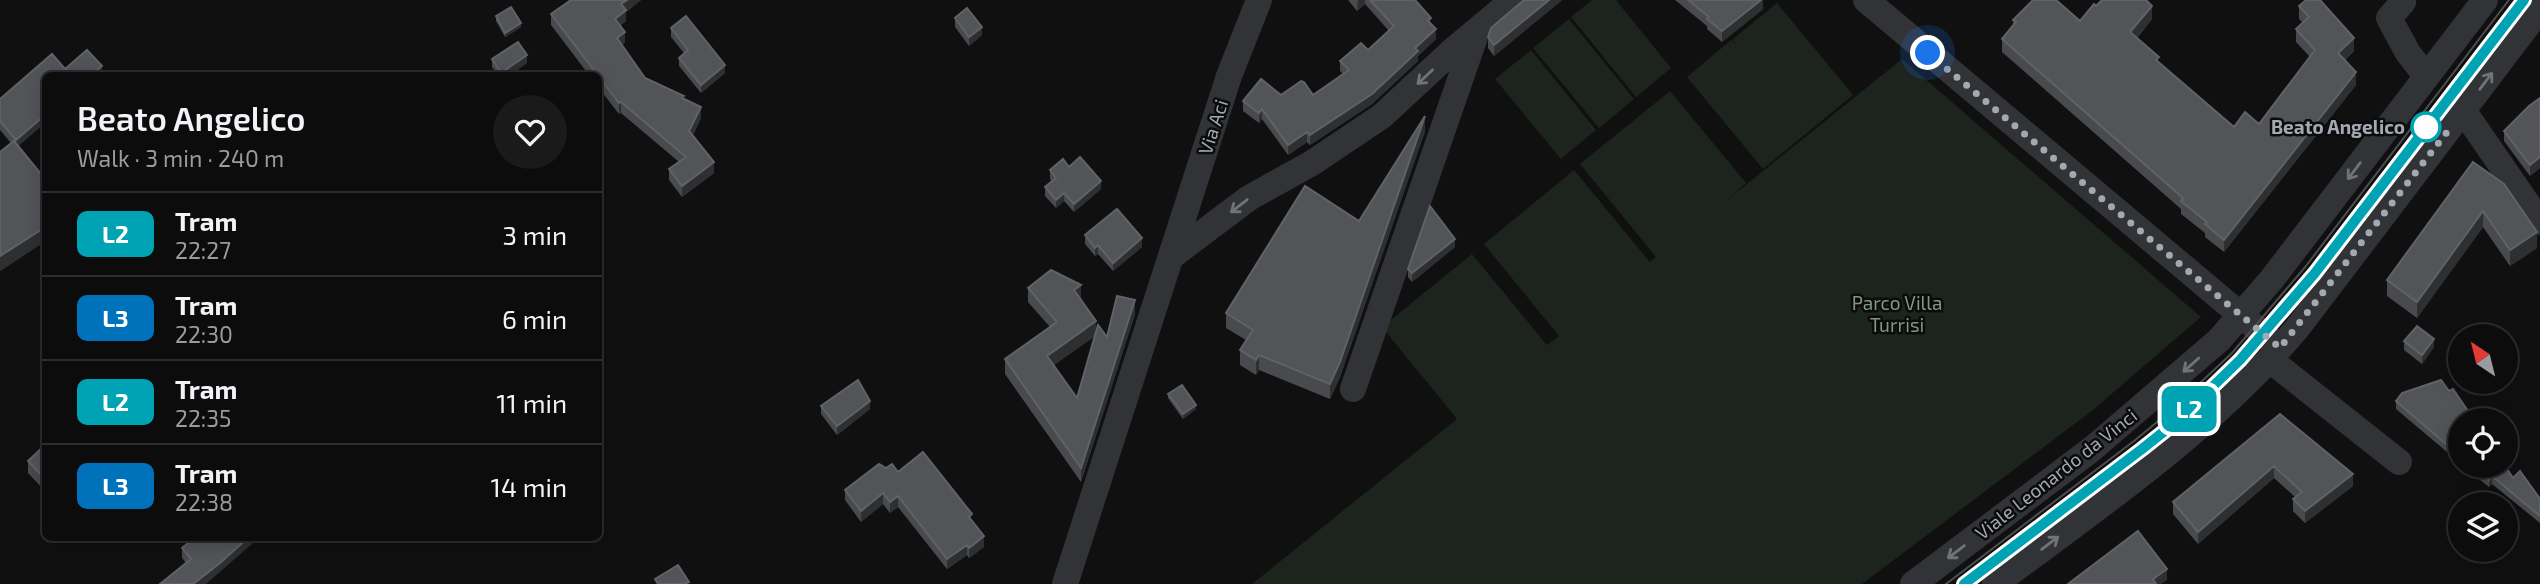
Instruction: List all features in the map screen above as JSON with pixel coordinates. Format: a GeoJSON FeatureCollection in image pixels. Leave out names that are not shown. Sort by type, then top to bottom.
{"type":"FeatureCollection","features":[{"type":"Feature","properties":{"kind":"street","name":"Via Aci"},"geometry":{"type":"LineString","coordinates":[[1065,584],[1229,76],[1259,0]]}},
{"type":"Feature","properties":{"kind":"street"},"geometry":{"type":"LineString","coordinates":[[1172,256],[1249,198],[1352,138],[1382,116],[1513,0]]}},
{"type":"Feature","properties":{"kind":"street"},"geometry":{"type":"LineString","coordinates":[[1866,0],[2240,317],[2275,354],[2399,462]]}},
{"type":"Feature","properties":{"kind":"street"},"geometry":{"type":"LineString","coordinates":[[2402,0],[2389,18],[2408,53],[2426,76]]}},
{"type":"Feature","properties":{"kind":"street","name":"Viale Leonardo da Vinci"},"geometry":{"type":"LineString","coordinates":[[1913,584],[2092,449],[2183,372],[2240,317],[2485,0]]}},
{"type":"Feature","properties":{"kind":"street"},"geometry":{"type":"LineString","coordinates":[[1995,584],[2126,487],[2223,404],[2275,354],[2540,9]]}},
{"type":"Feature","properties":{"kind":"street"},"geometry":{"type":"LineString","coordinates":[[1353,389],[1477,31]]}},
{"type":"Feature","properties":{"kind":"street"},"geometry":{"type":"LineString","coordinates":[[2463,110],[2540,222]]}},
{"type":"Feature","properties":{"kind":"green space"},"geometry":{"type":"Polygon","coordinates":[[[1592,0],[1616,0],[1671,68],[1636,97],[1571,17],[1592,0]]]}},
{"type":"Feature","properties":{"kind":"green space"},"geometry":{"type":"Polygon","coordinates":[[[1777,3],[1853,95],[1763,169],[1687,77],[1731,40],[1739,48],[1732,40],[1777,3]]]}},
{"type":"Feature","properties":{"kind":"green space"},"geometry":{"type":"Polygon","coordinates":[[[1569,19],[1634,99],[1599,128],[1533,48],[1569,19]]]}},
{"type":"Feature","properties":{"kind":"green space"},"geometry":{"type":"Polygon","coordinates":[[[1531,50],[1596,130],[1561,159],[1495,79],[1531,50]]]}},
{"type":"Feature","properties":{"kind":"green space","name":"Parco Villa Turrisi"},"geometry":{"type":"Polygon","coordinates":[[[1902,59],[2201,317],[2093,410],[1862,584],[1252,584],[1457,419],[1382,327],[1472,254],[1547,345],[1559,336],[1484,244],[1574,170],[1650,262],[1656,257],[1580,164],[1670,91],[1746,183],[1727,200],[1902,59]]]}},
{"type":"Feature","properties":{"kind":"building"},"geometry":{"type":"Polygon","coordinates":[[[571,0],[627,0],[621,4],[626,10],[615,19],[625,32],[617,38],[645,78],[701,107],[689,131],[714,162],[682,186],[669,169],[686,157],[619,103],[602,81],[602,72],[595,72],[551,14],[571,0]]]}},
{"type":"Feature","properties":{"kind":"building"},"geometry":{"type":"Polygon","coordinates":[[[1370,0],[1415,0],[1431,18],[1428,21],[1436,29],[1415,48],[1418,51],[1372,94],[1310,135],[1307,132],[1288,145],[1262,109],[1259,113],[1243,101],[1261,79],[1281,95],[1301,81],[1313,95],[1349,70],[1340,61],[1361,43],[1368,50],[1394,26],[1370,0]]]}},
{"type":"Feature","properties":{"kind":"building"},"geometry":{"type":"Polygon","coordinates":[[[1524,0],[1549,0],[1494,45],[1488,37],[1491,28],[1524,0]]]}},
{"type":"Feature","properties":{"kind":"building"},"geometry":{"type":"Polygon","coordinates":[[[1688,0],[1761,0],[1722,31],[1688,0]]]}},
{"type":"Feature","properties":{"kind":"building"},"geometry":{"type":"Polygon","coordinates":[[[2033,0],[2056,0],[2080,21],[2094,4],[2096,6],[2102,0],[2146,0],[2152,6],[2130,32],[2159,57],[2156,60],[2234,127],[2245,112],[2259,124],[2315,50],[2296,29],[2309,17],[2299,6],[2306,0],[2320,0],[2354,38],[2338,53],[2356,72],[2224,240],[2181,201],[2183,198],[2002,39],[2016,22],[2013,20],[2033,0]]]}},
{"type":"Feature","properties":{"kind":"building"},"geometry":{"type":"Polygon","coordinates":[[[511,7],[521,23],[505,33],[496,16],[511,7]]]}},
{"type":"Feature","properties":{"kind":"building"},"geometry":{"type":"Polygon","coordinates":[[[967,8],[982,27],[969,37],[955,18],[967,8]]]}},
{"type":"Feature","properties":{"kind":"building"},"geometry":{"type":"Polygon","coordinates":[[[686,16],[725,65],[701,85],[679,58],[688,50],[671,28],[686,16]]]}},
{"type":"Feature","properties":{"kind":"building"},"geometry":{"type":"Polygon","coordinates":[[[518,42],[527,55],[502,72],[492,59],[518,42]]]}},
{"type":"Feature","properties":{"kind":"building"},"geometry":{"type":"Polygon","coordinates":[[[87,50],[102,66],[95,72],[42,72],[42,117],[16,140],[0,121],[0,99],[52,54],[65,69],[87,50]]]}},
{"type":"Feature","properties":{"kind":"building"},"geometry":{"type":"Polygon","coordinates":[[[2540,98],[2540,157],[2530,165],[2504,131],[2540,98]]]}},
{"type":"Feature","properties":{"kind":"building"},"geometry":{"type":"Polygon","coordinates":[[[1425,116],[1330,384],[1259,355],[1256,360],[1240,350],[1253,330],[1226,313],[1305,186],[1359,221],[1425,116]]]}},
{"type":"Feature","properties":{"kind":"building"},"geometry":{"type":"Polygon","coordinates":[[[14,141],[42,175],[42,229],[0,256],[0,152],[14,141]]]}},
{"type":"Feature","properties":{"kind":"building"},"geometry":{"type":"Polygon","coordinates":[[[1080,157],[1101,181],[1074,204],[1064,193],[1056,200],[1045,187],[1056,178],[1050,170],[1063,159],[1069,167],[1080,157]]]}},
{"type":"Feature","properties":{"kind":"building"},"geometry":{"type":"Polygon","coordinates":[[[2473,162],[2504,184],[2537,232],[2510,250],[2483,211],[2417,302],[2387,280],[2473,162]]]}},
{"type":"Feature","properties":{"kind":"building"},"geometry":{"type":"Polygon","coordinates":[[[1430,206],[1455,239],[1412,273],[1408,269],[1430,206]]]}},
{"type":"Feature","properties":{"kind":"building"},"geometry":{"type":"Polygon","coordinates":[[[1117,209],[1142,238],[1113,263],[1098,245],[1095,248],[1085,235],[1117,209]]]}},
{"type":"Feature","properties":{"kind":"building"},"geometry":{"type":"Polygon","coordinates":[[[1051,270],[1081,285],[1074,290],[1096,321],[1047,356],[1077,398],[1098,325],[1107,337],[1117,296],[1135,300],[1081,468],[1005,359],[1057,322],[1028,288],[1051,270]]]}},
{"type":"Feature","properties":{"kind":"building"},"geometry":{"type":"Polygon","coordinates":[[[2417,326],[2434,339],[2422,355],[2404,341],[2417,326]]]}},
{"type":"Feature","properties":{"kind":"building"},"geometry":{"type":"Polygon","coordinates":[[[858,380],[870,401],[837,426],[821,406],[858,380]]]}},
{"type":"Feature","properties":{"kind":"building"},"geometry":{"type":"Polygon","coordinates":[[[2441,380],[2448,394],[2456,394],[2466,408],[2448,408],[2448,446],[2396,401],[2402,393],[2441,380]]]}},
{"type":"Feature","properties":{"kind":"building"},"geometry":{"type":"Polygon","coordinates":[[[1182,385],[1196,405],[1183,414],[1168,394],[1182,385]]]}},
{"type":"Feature","properties":{"kind":"building"},"geometry":{"type":"Polygon","coordinates":[[[2280,414],[2353,474],[2305,511],[2293,499],[2302,492],[2274,466],[2198,532],[2173,502],[2280,414]]]}},
{"type":"Feature","properties":{"kind":"building"},"geometry":{"type":"Polygon","coordinates":[[[42,448],[42,476],[28,461],[42,448]]]}},
{"type":"Feature","properties":{"kind":"building"},"geometry":{"type":"Polygon","coordinates":[[[923,452],[972,514],[969,517],[984,536],[969,548],[967,545],[947,559],[898,496],[890,502],[883,493],[861,511],[845,490],[879,464],[886,468],[892,464],[898,472],[923,452]]]}},
{"type":"Feature","properties":{"kind":"building"},"geometry":{"type":"Polygon","coordinates":[[[2520,471],[2540,499],[2540,516],[2518,498],[2518,492],[2511,492],[2494,478],[2518,478],[2520,471]]]}},
{"type":"Feature","properties":{"kind":"building"},"geometry":{"type":"Polygon","coordinates":[[[2138,531],[2167,569],[2153,579],[2156,584],[2068,584],[2138,531]]]}},
{"type":"Feature","properties":{"kind":"building"},"geometry":{"type":"Polygon","coordinates":[[[191,541],[245,541],[193,584],[160,584],[191,559],[182,548],[191,541]]]}},
{"type":"Feature","properties":{"kind":"building"},"geometry":{"type":"Polygon","coordinates":[[[678,565],[689,582],[658,584],[655,579],[678,565]]]}},
{"type":"Feature","properties":{"kind":"tram line"},"geometry":{"type":"LineString","coordinates":[[1946,584],[2134,441],[2232,353],[2306,266],[2509,0]]}},
{"type":"Feature","properties":{"kind":"tram line"},"geometry":{"type":"LineString","coordinates":[[1964,584],[2176,422],[2240,360],[2315,273],[2524,0]]}},
{"type":"Feature","properties":{"kind":"tram line","name":"L2"},"geometry":{"type":"LineString","coordinates":[[1964,584],[2176,422],[2240,360],[2315,273],[2524,0]]}},
{"type":"Feature","properties":{"kind":"place","name":"Beato Angelico"},"geometry":{"type":"Point","coordinates":[2426,127]}},
{"type":"Feature","properties":{"kind":"route"},"geometry":{"type":"LineString","coordinates":[[1928,53],[2280,348],[2447,132],[2426,127]]}}]}
